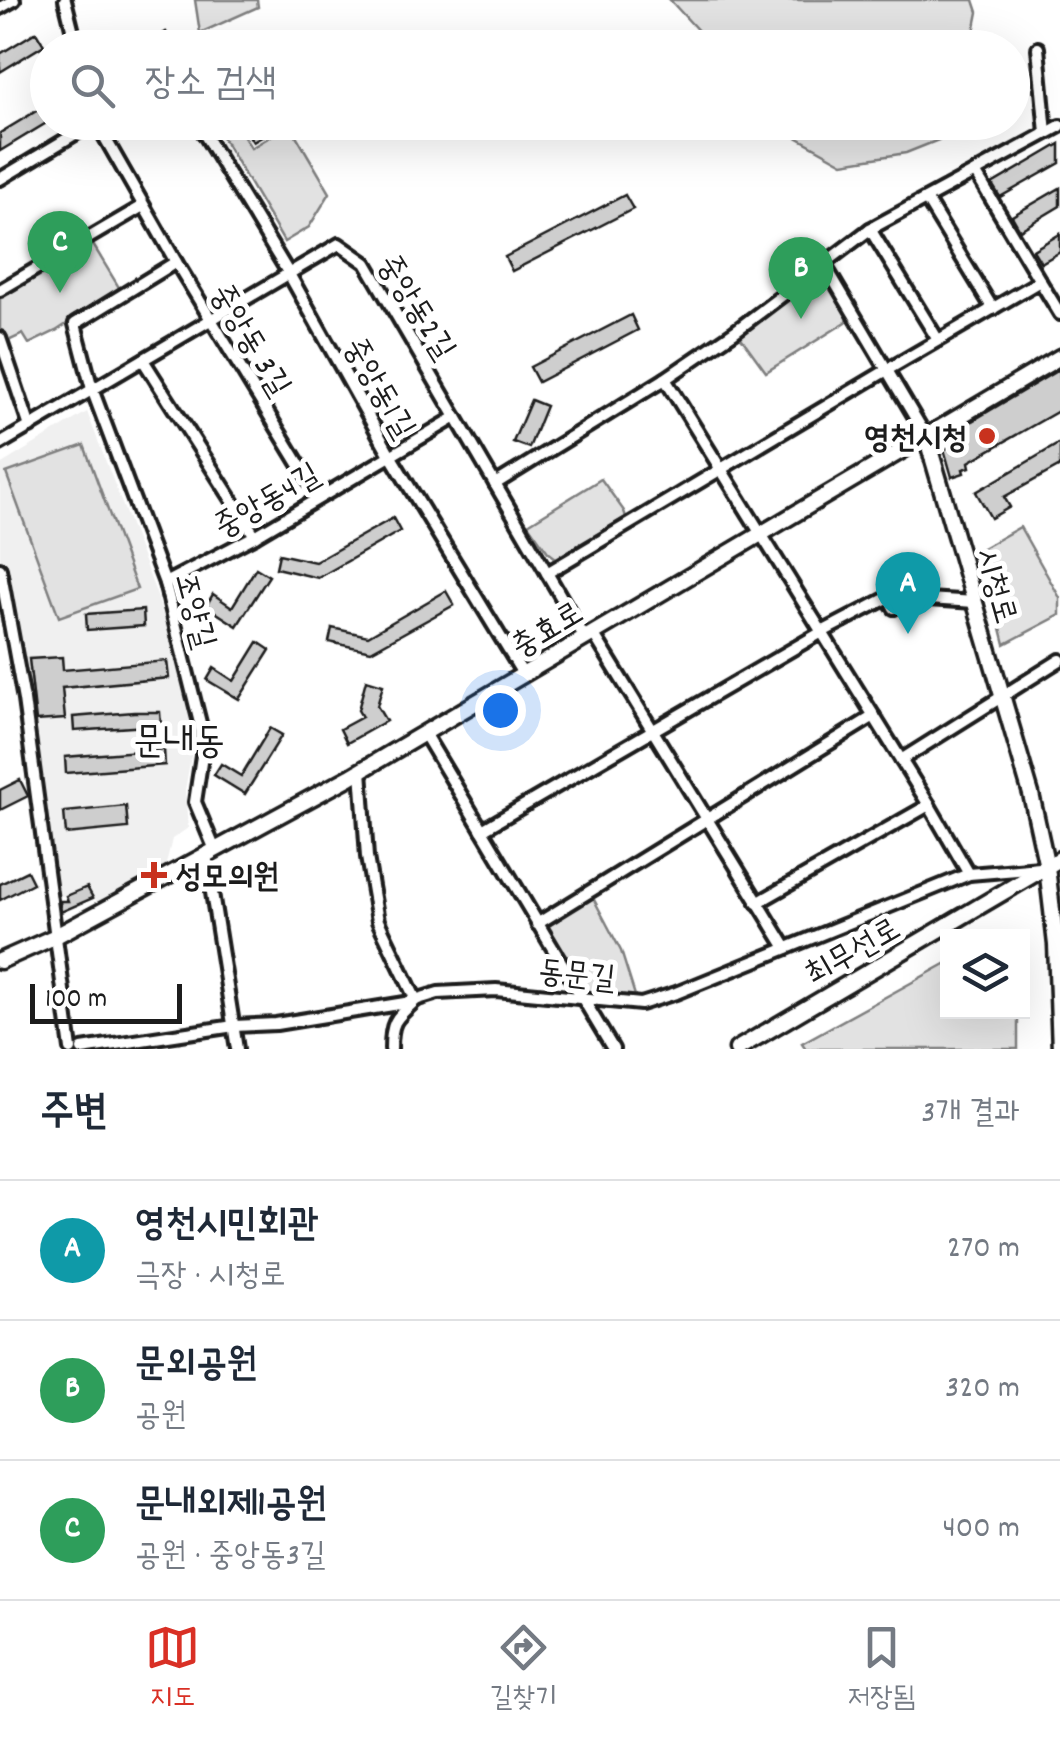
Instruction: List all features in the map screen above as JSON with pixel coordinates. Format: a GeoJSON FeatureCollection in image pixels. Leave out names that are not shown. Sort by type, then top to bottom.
{"type":"FeatureCollection","features":[{"type":"Feature","properties":{"kind":"street"},"geometry":{"type":"LineString","coordinates":[[0,8],[14,0]]}},
{"type":"Feature","properties":{"kind":"street"},"geometry":{"type":"LineString","coordinates":[[66,0],[73,30]]}},
{"type":"Feature","properties":{"kind":"street"},"geometry":{"type":"LineString","coordinates":[[1038,48],[1046,134]]}},
{"type":"Feature","properties":{"kind":"street"},"geometry":{"type":"LineString","coordinates":[[496,484],[734,332],[870,229],[1060,126]]}},
{"type":"Feature","properties":{"kind":"street"},"geometry":{"type":"LineString","coordinates":[[0,179],[66,140]]}},
{"type":"Feature","properties":{"kind":"street","name":"중앙동 3길"},"geometry":{"type":"LineString","coordinates":[[106,140],[319,497]]}},
{"type":"Feature","properties":{"kind":"street","name":"중앙동1길"},"geometry":{"type":"LineString","coordinates":[[208,140],[390,455],[523,674]]}},
{"type":"Feature","properties":{"kind":"street"},"geometry":{"type":"LineString","coordinates":[[975,172],[1060,314]]}},
{"type":"Feature","properties":{"kind":"street"},"geometry":{"type":"LineString","coordinates":[[926,198],[993,309]]}},
{"type":"Feature","properties":{"kind":"street"},"geometry":{"type":"LineString","coordinates":[[0,290],[143,206]]}},
{"type":"Feature","properties":{"kind":"street"},"geometry":{"type":"LineString","coordinates":[[870,229],[938,340]]}},
{"type":"Feature","properties":{"kind":"street","name":"중앙동2길"},"geometry":{"type":"LineString","coordinates":[[0,444],[339,244],[366,262],[548,573],[652,731],[786,948]]}},
{"type":"Feature","properties":{"kind":"street","name":"조양길"},"geometry":{"type":"LineString","coordinates":[[176,262],[74,324],[92,390],[165,583],[202,730],[194,802],[210,852],[237,1049]]}},
{"type":"Feature","properties":{"kind":"street"},"geometry":{"type":"LineString","coordinates":[[823,262],[926,436]]}},
{"type":"Feature","properties":{"kind":"street"},"geometry":{"type":"LineString","coordinates":[[548,573],[1040,281]]}},
{"type":"Feature","properties":{"kind":"street"},"geometry":{"type":"LineString","coordinates":[[0,338],[30,426]]}},
{"type":"Feature","properties":{"kind":"street","name":"충효로"},"geometry":{"type":"LineString","coordinates":[[0,961],[54,937],[362,770],[1060,357]]}},
{"type":"Feature","properties":{"kind":"street"},"geometry":{"type":"LineString","coordinates":[[143,360],[256,536]]}},
{"type":"Feature","properties":{"kind":"street"},"geometry":{"type":"LineString","coordinates":[[665,379],[969,874]]}},
{"type":"Feature","properties":{"kind":"street","name":"중앙동4길"},"geometry":{"type":"LineString","coordinates":[[165,583],[256,536],[456,417]]}},
{"type":"Feature","properties":{"kind":"street","name":"시청로"},"geometry":{"type":"LineString","coordinates":[[926,436],[1054,863],[1060,1049]]}},
{"type":"Feature","properties":{"kind":"street"},"geometry":{"type":"LineString","coordinates":[[0,569],[24,700],[71,1049]]}},
{"type":"Feature","properties":{"kind":"street"},"geometry":{"type":"LineString","coordinates":[[482,830],[888,597],[894,608],[912,598],[975,602]]}},
{"type":"Feature","properties":{"kind":"street"},"geometry":{"type":"LineString","coordinates":[[901,760],[1059,663]]}},
{"type":"Feature","properties":{"kind":"street"},"geometry":{"type":"LineString","coordinates":[[538,924],[874,716]]}},
{"type":"Feature","properties":{"kind":"street"},"geometry":{"type":"LineString","coordinates":[[424,733],[614,1049]]}},
{"type":"Feature","properties":{"kind":"street"},"geometry":{"type":"LineString","coordinates":[[362,770],[367,857],[378,920],[416,1000],[395,1019],[391,1049]]}},
{"type":"Feature","properties":{"kind":"street"},"geometry":{"type":"LineString","coordinates":[[757,903],[929,805]]}},
{"type":"Feature","properties":{"kind":"street","name":"동문길"},"geometry":{"type":"LineString","coordinates":[[82,1049],[234,1026],[276,1024],[472,990],[641,1004],[969,874],[1054,863]]}},
{"type":"Feature","properties":{"kind":"street","name":"최무선로"},"geometry":{"type":"LineString","coordinates":[[738,1049],[1054,863]]}},
{"type":"Feature","properties":{"kind":"shaded area"},"geometry":{"type":"Polygon","coordinates":[[[195,0],[257,0],[258,7],[200,30],[195,0]]]}},
{"type":"Feature","properties":{"kind":"shaded area"},"geometry":{"type":"Polygon","coordinates":[[[670,0],[974,0],[978,12],[974,30],[698,30],[670,0]]]}},
{"type":"Feature","properties":{"kind":"shaded area"},"geometry":{"type":"Polygon","coordinates":[[[224,140],[246,140],[251,148],[265,140],[299,140],[330,193],[309,227],[284,242],[224,140]]]}},
{"type":"Feature","properties":{"kind":"shaded area"},"geometry":{"type":"Polygon","coordinates":[[[802,140],[938,140],[906,153],[843,163],[802,140]]]}},
{"type":"Feature","properties":{"kind":"shaded area"},"geometry":{"type":"Polygon","coordinates":[[[92,243],[120,289],[29,344],[23,334],[4,343],[0,297],[92,243]]]}},
{"type":"Feature","properties":{"kind":"shaded area"},"geometry":{"type":"Polygon","coordinates":[[[821,268],[849,318],[766,372],[737,332],[821,268]]]}},
{"type":"Feature","properties":{"kind":"shaded area"},"geometry":{"type":"Polygon","coordinates":[[[87,412],[156,593],[194,739],[185,790],[188,828],[172,839],[166,864],[97,902],[88,885],[52,900],[29,700],[0,557],[0,465],[87,412]]]}},
{"type":"Feature","properties":{"kind":"shaded area"},"geometry":{"type":"Polygon","coordinates":[[[84,445],[137,589],[59,617],[6,473],[84,445]]]}},
{"type":"Feature","properties":{"kind":"shaded area"},"geometry":{"type":"Polygon","coordinates":[[[601,479],[626,517],[556,558],[528,524],[601,479]]]}},
{"type":"Feature","properties":{"kind":"shaded area"},"geometry":{"type":"Polygon","coordinates":[[[1020,527],[1060,598],[1060,615],[1005,644],[981,549],[1020,527]]]}},
{"type":"Feature","properties":{"kind":"shaded area"},"geometry":{"type":"Polygon","coordinates":[[[591,894],[621,951],[637,1002],[592,999],[545,923],[591,894]]]}},
{"type":"Feature","properties":{"kind":"shaded area"},"geometry":{"type":"Polygon","coordinates":[[[940,967],[940,1019],[1018,1019],[1018,1049],[806,1049],[802,1043],[940,967]]]}},
{"type":"Feature","properties":{"kind":"building"},"geometry":{"type":"Polygon","coordinates":[[[30,36],[30,54],[0,72],[0,54],[30,36]]]}},
{"type":"Feature","properties":{"kind":"building"},"geometry":{"type":"Polygon","coordinates":[[[30,115],[30,133],[0,151],[0,133],[30,115]]]}},
{"type":"Feature","properties":{"kind":"building"},"geometry":{"type":"Polygon","coordinates":[[[1060,144],[1060,163],[1000,197],[992,184],[1060,144]]]}},
{"type":"Feature","properties":{"kind":"building"},"geometry":{"type":"Polygon","coordinates":[[[1060,188],[1060,206],[1020,230],[1012,216],[1060,188]]]}},
{"type":"Feature","properties":{"kind":"building"},"geometry":{"type":"Polygon","coordinates":[[[625,195],[633,209],[512,271],[505,257],[625,195]]]}},
{"type":"Feature","properties":{"kind":"building"},"geometry":{"type":"Polygon","coordinates":[[[1060,234],[1060,252],[1041,263],[1033,250],[1060,234]]]}},
{"type":"Feature","properties":{"kind":"building"},"geometry":{"type":"Polygon","coordinates":[[[631,315],[638,330],[538,382],[530,367],[631,315]]]}},
{"type":"Feature","properties":{"kind":"building","name":"영천시청"},"geometry":{"type":"Polygon","coordinates":[[[1060,369],[1060,410],[969,462],[964,473],[952,477],[944,449],[964,443],[957,430],[1060,369]]]}},
{"type":"Feature","properties":{"kind":"building"},"geometry":{"type":"Polygon","coordinates":[[[531,400],[546,406],[529,448],[513,442],[531,400]]]}},
{"type":"Feature","properties":{"kind":"building"},"geometry":{"type":"Polygon","coordinates":[[[1060,443],[1060,466],[1004,497],[1010,507],[991,518],[976,492],[1060,443]]]}},
{"type":"Feature","properties":{"kind":"building"},"geometry":{"type":"Polygon","coordinates":[[[393,518],[400,531],[318,578],[276,568],[279,554],[315,562],[393,518]]]}},
{"type":"Feature","properties":{"kind":"building"},"geometry":{"type":"Polygon","coordinates":[[[256,568],[269,576],[237,626],[206,606],[213,594],[232,607],[256,568]]]}},
{"type":"Feature","properties":{"kind":"building"},"geometry":{"type":"Polygon","coordinates":[[[446,591],[454,605],[371,651],[329,642],[332,628],[368,636],[446,591]]]}},
{"type":"Feature","properties":{"kind":"building"},"geometry":{"type":"Polygon","coordinates":[[[143,610],[144,626],[87,630],[86,614],[143,610]]]}},
{"type":"Feature","properties":{"kind":"building"},"geometry":{"type":"Polygon","coordinates":[[[258,642],[270,650],[239,699],[207,680],[214,668],[234,681],[258,642]]]}},
{"type":"Feature","properties":{"kind":"building"},"geometry":{"type":"Polygon","coordinates":[[[62,657],[63,670],[167,661],[169,678],[62,688],[65,719],[36,721],[29,659],[62,657]]]}},
{"type":"Feature","properties":{"kind":"building"},"geometry":{"type":"Polygon","coordinates":[[[366,680],[383,685],[377,706],[386,721],[347,743],[340,729],[362,717],[358,710],[366,680]]]}},
{"type":"Feature","properties":{"kind":"building"},"geometry":{"type":"Polygon","coordinates":[[[160,712],[161,725],[74,731],[73,717],[160,712]]]}},
{"type":"Feature","properties":{"kind":"building"},"geometry":{"type":"Polygon","coordinates":[[[270,728],[282,735],[245,794],[214,775],[221,764],[241,776],[270,728]]]}},
{"type":"Feature","properties":{"kind":"building"},"geometry":{"type":"Polygon","coordinates":[[[164,749],[165,765],[66,773],[65,757],[164,749]]]}},
{"type":"Feature","properties":{"kind":"building"},"geometry":{"type":"Polygon","coordinates":[[[20,780],[28,796],[0,810],[0,790],[20,780]]]}},
{"type":"Feature","properties":{"kind":"building"},"geometry":{"type":"Polygon","coordinates":[[[126,806],[128,828],[66,834],[64,812],[126,806]]]}},
{"type":"Feature","properties":{"kind":"building"},"geometry":{"type":"Polygon","coordinates":[[[27,871],[33,883],[0,900],[0,884],[27,871]]]}},
{"type":"Feature","properties":{"kind":"building"},"geometry":{"type":"Polygon","coordinates":[[[87,887],[93,898],[61,912],[60,901],[68,901],[66,896],[87,887]]]}},
{"type":"Feature","properties":{"kind":"place","name":"문내외제1공원"},"geometry":{"type":"Point","coordinates":[60,293]}},
{"type":"Feature","properties":{"kind":"place","name":"문외공원"},"geometry":{"type":"Point","coordinates":[801,319]}},
{"type":"Feature","properties":{"kind":"place","name":"영천시청"},"geometry":{"type":"Point","coordinates":[987,436]}},
{"type":"Feature","properties":{"kind":"place","name":"영천시민회관"},"geometry":{"type":"Point","coordinates":[908,634]}},
{"type":"Feature","properties":{"kind":"place","name":"성모의원"},"geometry":{"type":"Point","coordinates":[154,875]}},
{"type":"Feature","properties":{"kind":"district","name":"문내동"},"geometry":{"type":"Point","coordinates":[179,739]}}]}
